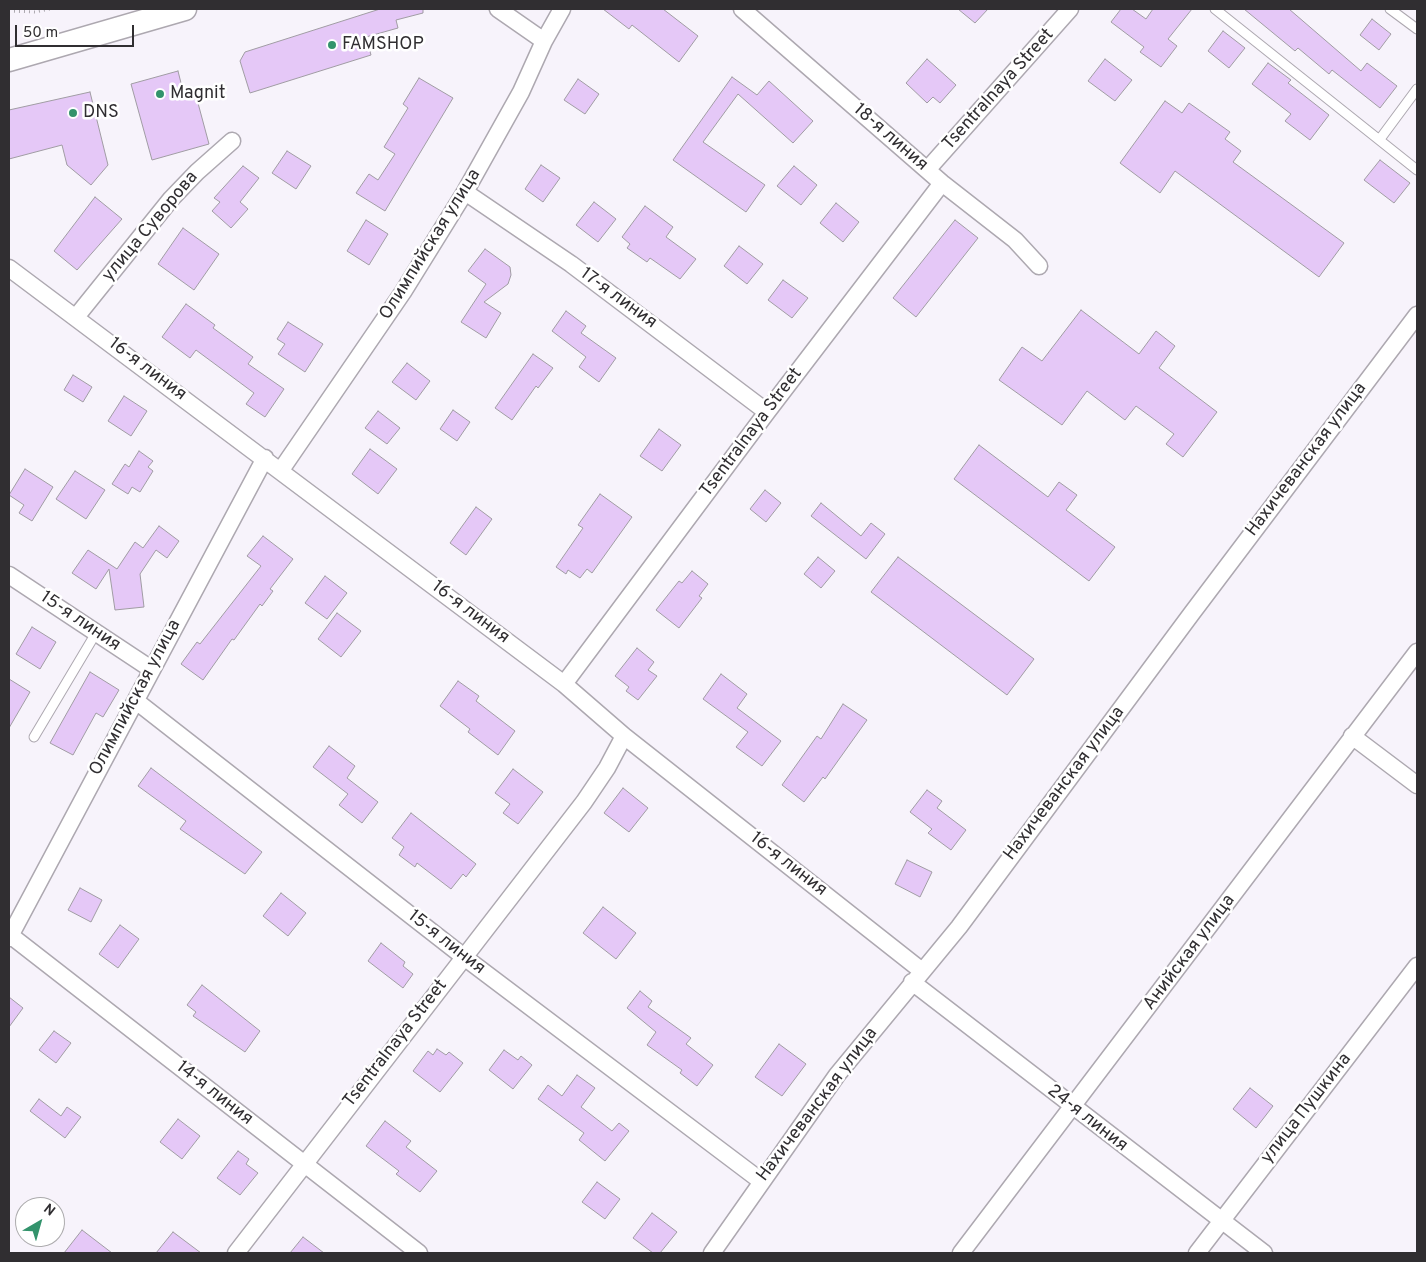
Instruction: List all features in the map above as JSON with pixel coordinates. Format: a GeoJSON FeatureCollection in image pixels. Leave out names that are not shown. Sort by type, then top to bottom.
{"type":"FeatureCollection","features":[{"type":"Feature","properties":{"kind":"street"},"geometry":{"type":"LineString","coordinates":[[9,60],[185,9]]}},
{"type":"Feature","properties":{"kind":"street"},"geometry":{"type":"LineString","coordinates":[[498,9],[544,41]]}},
{"type":"Feature","properties":{"kind":"street","name":"Олимпийская улица"},"geometry":{"type":"LineString","coordinates":[[282,470],[403,292],[465,192],[522,92],[544,41],[562,9]]}},
{"type":"Feature","properties":{"kind":"street","name":"18-я линия"},"geometry":{"type":"LineString","coordinates":[[742,9],[942,183],[1014,240],[1039,266]]}},
{"type":"Feature","properties":{"kind":"street","name":"Tsentralnaya Street"},"geometry":{"type":"LineString","coordinates":[[927,170],[1070,9]]}},
{"type":"Feature","properties":{"kind":"street","name":"улица Суворова"},"geometry":{"type":"LineString","coordinates":[[76,317],[171,199],[197,172],[232,141]]}},
{"type":"Feature","properties":{"kind":"street","name":"Tsentralnaya Street"},"geometry":{"type":"LineString","coordinates":[[564,684],[767,412],[942,183]]}},
{"type":"Feature","properties":{"kind":"street","name":"17-я линия"},"geometry":{"type":"LineString","coordinates":[[465,192],[578,270],[767,412]]}},
{"type":"Feature","properties":{"kind":"street","name":"16-я линия"},"geometry":{"type":"LineString","coordinates":[[9,268],[282,470],[564,684],[624,736],[917,976]]}},
{"type":"Feature","properties":{"kind":"street","name":"Нахичеванская улица"},"geometry":{"type":"LineString","coordinates":[[712,1253],[837,1075],[959,927],[1417,314]]}},
{"type":"Feature","properties":{"kind":"street","name":"Олимпийская улица"},"geometry":{"type":"LineString","coordinates":[[10,936],[265,458]]}},
{"type":"Feature","properties":{"kind":"street","name":"15-я линия"},"geometry":{"type":"LineString","coordinates":[[9,574],[151,669]]}},
{"type":"Feature","properties":{"kind":"street","name":"Анийская улица"},"geometry":{"type":"LineString","coordinates":[[961,1253],[1073,1108],[1417,652]]}},
{"type":"Feature","properties":{"kind":"street","name":"15-я линия"},"geometry":{"type":"LineString","coordinates":[[136,701],[464,957],[761,1181]]}},
{"type":"Feature","properties":{"kind":"street","name":"Tsentralnaya Street"},"geometry":{"type":"LineString","coordinates":[[236,1253],[584,802],[607,768],[624,736]]}},
{"type":"Feature","properties":{"kind":"street"},"geometry":{"type":"LineString","coordinates":[[1352,736],[1417,786]]}},
{"type":"Feature","properties":{"kind":"street","name":"14-я линия"},"geometry":{"type":"LineString","coordinates":[[10,936],[419,1253]]}},
{"type":"Feature","properties":{"kind":"street","name":"улица Пушкина"},"geometry":{"type":"LineString","coordinates":[[1197,1253],[1417,966]]}},
{"type":"Feature","properties":{"kind":"street","name":"24-я линия"},"geometry":{"type":"LineString","coordinates":[[917,976],[1073,1108],[1264,1253]]}},
{"type":"Feature","properties":{"kind":"lane"},"geometry":{"type":"LineString","coordinates":[[1215,9],[1417,170]]}},
{"type":"Feature","properties":{"kind":"lane"},"geometry":{"type":"LineString","coordinates":[[1390,9],[1417,30]]}},
{"type":"Feature","properties":{"kind":"lane"},"geometry":{"type":"LineString","coordinates":[[1380,139],[1417,89]]}},
{"type":"Feature","properties":{"kind":"lane"},"geometry":{"type":"LineString","coordinates":[[34,737],[96,633]]}},
{"type":"Feature","properties":{"kind":"path"},"geometry":{"type":"LineString","coordinates":[[9,12],[35,12],[50,9]]}},
{"type":"Feature","properties":{"kind":"building"},"geometry":{"type":"Polygon","coordinates":[[[380,9],[423,9],[423,13],[396,20],[398,28],[366,37],[371,55],[250,93],[240,61],[245,52],[380,9]]]}},
{"type":"Feature","properties":{"kind":"building"},"geometry":{"type":"Polygon","coordinates":[[[603,9],[663,9],[698,36],[679,62],[632,25],[629,29],[603,9]]]}},
{"type":"Feature","properties":{"kind":"building"},"geometry":{"type":"Polygon","coordinates":[[[958,9],[988,9],[975,23],[958,9]]]}},
{"type":"Feature","properties":{"kind":"building"},"geometry":{"type":"Polygon","coordinates":[[[1121,9],[1132,9],[1146,19],[1153,9],[1192,9],[1168,39],[1177,46],[1161,67],[1140,52],[1144,47],[1111,22],[1121,9]]]}},
{"type":"Feature","properties":{"kind":"building"},"geometry":{"type":"Polygon","coordinates":[[[1244,9],[1289,9],[1361,71],[1367,63],[1397,86],[1380,108],[1332,70],[1329,74],[1298,48],[1295,51],[1244,9]]]}},
{"type":"Feature","properties":{"kind":"building"},"geometry":{"type":"Polygon","coordinates":[[[1372,19],[1391,34],[1379,50],[1360,35],[1372,19]]]}},
{"type":"Feature","properties":{"kind":"building"},"geometry":{"type":"Polygon","coordinates":[[[1223,31],[1245,48],[1229,68],[1208,51],[1223,31]]]}},
{"type":"Feature","properties":{"kind":"building"},"geometry":{"type":"Polygon","coordinates":[[[927,59],[956,85],[940,103],[933,97],[927,103],[906,83],[927,59]]]}},
{"type":"Feature","properties":{"kind":"building"},"geometry":{"type":"Polygon","coordinates":[[[1105,59],[1132,80],[1115,101],[1088,81],[1105,59]]]}},
{"type":"Feature","properties":{"kind":"building"},"geometry":{"type":"Polygon","coordinates":[[[1268,63],[1291,80],[1288,83],[1329,115],[1310,140],[1285,121],[1291,114],[1252,84],[1268,63]]]}},
{"type":"Feature","properties":{"kind":"building"},"geometry":{"type":"Polygon","coordinates":[[[178,71],[184,95],[195,92],[209,144],[152,160],[131,84],[178,71]]]}},
{"type":"Feature","properties":{"kind":"building"},"geometry":{"type":"Polygon","coordinates":[[[732,77],[757,95],[769,81],[813,121],[793,143],[738,94],[703,142],[765,185],[746,212],[673,160],[732,77]]]}},
{"type":"Feature","properties":{"kind":"building"},"geometry":{"type":"Polygon","coordinates":[[[419,78],[453,98],[385,211],[356,193],[369,174],[378,180],[395,154],[384,147],[408,108],[403,104],[419,78]]]}},
{"type":"Feature","properties":{"kind":"building"},"geometry":{"type":"Polygon","coordinates":[[[578,79],[599,94],[585,114],[564,100],[578,79]]]}},
{"type":"Feature","properties":{"kind":"building"},"geometry":{"type":"Polygon","coordinates":[[[90,92],[108,165],[91,185],[67,165],[62,145],[9,159],[9,110],[90,92]]]}},
{"type":"Feature","properties":{"kind":"building"},"geometry":{"type":"Polygon","coordinates":[[[1165,101],[1182,113],[1189,103],[1230,132],[1225,139],[1241,151],[1233,162],[1344,243],[1319,277],[1175,171],[1160,193],[1120,163],[1165,101]]]}},
{"type":"Feature","properties":{"kind":"building"},"geometry":{"type":"Polygon","coordinates":[[[287,151],[311,166],[296,189],[272,173],[287,151]]]}},
{"type":"Feature","properties":{"kind":"building"},"geometry":{"type":"Polygon","coordinates":[[[1380,160],[1410,183],[1394,203],[1364,180],[1380,160]]]}},
{"type":"Feature","properties":{"kind":"building"},"geometry":{"type":"Polygon","coordinates":[[[541,165],[560,178],[543,202],[525,189],[541,165]]]}},
{"type":"Feature","properties":{"kind":"building"},"geometry":{"type":"Polygon","coordinates":[[[243,166],[259,178],[240,202],[248,209],[231,228],[212,211],[220,202],[214,198],[243,166]]]}},
{"type":"Feature","properties":{"kind":"building"},"geometry":{"type":"Polygon","coordinates":[[[794,166],[817,185],[801,205],[777,186],[794,166]]]}},
{"type":"Feature","properties":{"kind":"building"},"geometry":{"type":"Polygon","coordinates":[[[95,197],[122,219],[77,270],[54,251],[95,197]]]}},
{"type":"Feature","properties":{"kind":"building"},"geometry":{"type":"Polygon","coordinates":[[[594,202],[616,219],[598,242],[576,225],[594,202]]]}},
{"type":"Feature","properties":{"kind":"building"},"geometry":{"type":"Polygon","coordinates":[[[836,203],[859,222],[843,242],[820,223],[836,203]]]}},
{"type":"Feature","properties":{"kind":"building"},"geometry":{"type":"Polygon","coordinates":[[[645,206],[673,227],[666,237],[696,259],[680,279],[650,258],[647,262],[627,248],[630,244],[622,237],[645,206]]]}},
{"type":"Feature","properties":{"kind":"building"},"geometry":{"type":"Polygon","coordinates":[[[366,220],[388,234],[369,265],[347,251],[366,220]]]}},
{"type":"Feature","properties":{"kind":"building"},"geometry":{"type":"Polygon","coordinates":[[[955,220],[978,238],[916,317],[893,298],[955,220]]]}},
{"type":"Feature","properties":{"kind":"building"},"geometry":{"type":"Polygon","coordinates":[[[183,228],[219,254],[194,290],[158,264],[183,228]]]}},
{"type":"Feature","properties":{"kind":"building"},"geometry":{"type":"Polygon","coordinates":[[[739,246],[763,264],[747,284],[724,266],[739,246]]]}},
{"type":"Feature","properties":{"kind":"building"},"geometry":{"type":"Polygon","coordinates":[[[485,249],[510,267],[511,275],[508,284],[484,302],[501,313],[486,338],[461,322],[486,284],[468,271],[485,249]]]}},
{"type":"Feature","properties":{"kind":"building"},"geometry":{"type":"Polygon","coordinates":[[[783,280],[808,298],[792,318],[768,300],[783,280]]]}},
{"type":"Feature","properties":{"kind":"building"},"geometry":{"type":"Polygon","coordinates":[[[186,304],[215,325],[213,328],[253,357],[248,364],[284,389],[265,417],[246,404],[254,393],[196,350],[190,358],[162,337],[186,304]]]}},
{"type":"Feature","properties":{"kind":"building"},"geometry":{"type":"Polygon","coordinates":[[[1081,310],[1139,354],[1156,331],[1175,346],[1159,368],[1217,412],[1183,457],[1166,444],[1174,434],[1136,406],[1125,420],[1087,391],[1062,425],[999,380],[1022,347],[1042,361],[1081,310]]]}},
{"type":"Feature","properties":{"kind":"building"},"geometry":{"type":"Polygon","coordinates":[[[566,311],[586,326],[581,333],[616,358],[599,382],[579,367],[586,357],[552,331],[566,311]]]}},
{"type":"Feature","properties":{"kind":"building"},"geometry":{"type":"Polygon","coordinates":[[[288,322],[323,344],[305,372],[278,354],[285,344],[277,339],[288,322]]]}},
{"type":"Feature","properties":{"kind":"building"},"geometry":{"type":"Polygon","coordinates":[[[533,354],[553,368],[538,388],[536,386],[512,420],[495,408],[533,354]]]}},
{"type":"Feature","properties":{"kind":"building"},"geometry":{"type":"Polygon","coordinates":[[[407,363],[430,381],[416,400],[392,382],[407,363]]]}},
{"type":"Feature","properties":{"kind":"building"},"geometry":{"type":"Polygon","coordinates":[[[73,375],[92,387],[83,402],[64,390],[73,375]]]}},
{"type":"Feature","properties":{"kind":"building"},"geometry":{"type":"Polygon","coordinates":[[[124,396],[147,411],[131,436],[108,421],[124,396]]]}},
{"type":"Feature","properties":{"kind":"building"},"geometry":{"type":"Polygon","coordinates":[[[453,410],[470,422],[457,441],[440,429],[453,410]]]}},
{"type":"Feature","properties":{"kind":"building"},"geometry":{"type":"Polygon","coordinates":[[[378,411],[400,428],[387,444],[365,428],[378,411]]]}},
{"type":"Feature","properties":{"kind":"building"},"geometry":{"type":"Polygon","coordinates":[[[659,429],[681,445],[662,471],[640,456],[659,429]]]}},
{"type":"Feature","properties":{"kind":"building"},"geometry":{"type":"Polygon","coordinates":[[[979,445],[1048,497],[1059,482],[1077,495],[1066,510],[1115,547],[1089,581],[954,479],[979,445]]]}},
{"type":"Feature","properties":{"kind":"building"},"geometry":{"type":"Polygon","coordinates":[[[370,449],[397,469],[378,494],[352,474],[370,449]]]}},
{"type":"Feature","properties":{"kind":"building"},"geometry":{"type":"Polygon","coordinates":[[[139,451],[153,461],[148,467],[153,471],[140,492],[132,487],[128,494],[112,484],[125,464],[129,467],[139,451]]]}},
{"type":"Feature","properties":{"kind":"building"},"geometry":{"type":"Polygon","coordinates":[[[25,469],[53,487],[32,521],[19,513],[24,505],[9,495],[25,469]]]}},
{"type":"Feature","properties":{"kind":"building"},"geometry":{"type":"Polygon","coordinates":[[[75,471],[105,490],[86,519],[56,499],[75,471]]]}},
{"type":"Feature","properties":{"kind":"building"},"geometry":{"type":"Polygon","coordinates":[[[765,490],[781,503],[766,522],[750,509],[765,490]]]}},
{"type":"Feature","properties":{"kind":"building"},"geometry":{"type":"Polygon","coordinates":[[[600,494],[632,517],[592,573],[587,569],[580,578],[568,570],[566,574],[556,567],[583,528],[578,525],[600,494]]]}},
{"type":"Feature","properties":{"kind":"building"},"geometry":{"type":"Polygon","coordinates":[[[821,503],[861,536],[871,523],[885,534],[866,559],[811,516],[821,503]]]}},
{"type":"Feature","properties":{"kind":"building"},"geometry":{"type":"Polygon","coordinates":[[[476,507],[492,519],[466,555],[450,543],[476,507]]]}},
{"type":"Feature","properties":{"kind":"building"},"geometry":{"type":"Polygon","coordinates":[[[159,526],[179,541],[167,558],[156,550],[140,574],[144,607],[115,610],[109,569],[96,589],[72,573],[88,550],[117,569],[135,542],[143,548],[159,526]]]}},
{"type":"Feature","properties":{"kind":"building"},"geometry":{"type":"Polygon","coordinates":[[[263,536],[293,559],[270,589],[273,591],[262,606],[260,604],[234,640],[232,639],[203,680],[181,664],[197,642],[200,644],[261,566],[247,556],[263,536]]]}},
{"type":"Feature","properties":{"kind":"building"},"geometry":{"type":"Polygon","coordinates":[[[818,557],[835,571],[821,588],[804,574],[818,557]]]}},
{"type":"Feature","properties":{"kind":"building"},"geometry":{"type":"Polygon","coordinates":[[[898,557],[1034,659],[1007,695],[871,592],[898,557]]]}},
{"type":"Feature","properties":{"kind":"building"},"geometry":{"type":"Polygon","coordinates":[[[692,571],[708,584],[699,596],[702,598],[679,628],[656,610],[679,581],[682,583],[692,571]]]}},
{"type":"Feature","properties":{"kind":"building"},"geometry":{"type":"Polygon","coordinates":[[[325,576],[347,593],[327,619],[305,603],[325,576]]]}},
{"type":"Feature","properties":{"kind":"building"},"geometry":{"type":"Polygon","coordinates":[[[337,613],[361,631],[341,657],[318,639],[337,613]]]}},
{"type":"Feature","properties":{"kind":"building"},"geometry":{"type":"Polygon","coordinates":[[[32,627],[56,642],[40,669],[16,654],[32,627]]]}},
{"type":"Feature","properties":{"kind":"building"},"geometry":{"type":"Polygon","coordinates":[[[637,648],[654,662],[648,670],[657,676],[638,700],[626,691],[629,687],[615,676],[637,648]]]}},
{"type":"Feature","properties":{"kind":"building"},"geometry":{"type":"Polygon","coordinates":[[[90,672],[119,690],[103,717],[96,713],[73,755],[50,743],[90,672]]]}},
{"type":"Feature","properties":{"kind":"building"},"geometry":{"type":"Polygon","coordinates":[[[721,674],[747,694],[737,708],[781,741],[762,766],[736,747],[748,732],[703,699],[721,674]]]}},
{"type":"Feature","properties":{"kind":"building"},"geometry":{"type":"Polygon","coordinates":[[[9,679],[30,692],[9,728],[9,679]]]}},
{"type":"Feature","properties":{"kind":"building"},"geometry":{"type":"Polygon","coordinates":[[[458,681],[479,696],[476,701],[515,731],[498,755],[468,732],[470,729],[440,706],[458,681]]]}},
{"type":"Feature","properties":{"kind":"building"},"geometry":{"type":"Polygon","coordinates":[[[843,704],[867,720],[825,779],[823,777],[804,802],[782,785],[817,736],[821,739],[843,704]]]}},
{"type":"Feature","properties":{"kind":"building"},"geometry":{"type":"Polygon","coordinates":[[[329,746],[355,766],[347,778],[378,802],[362,823],[339,805],[348,794],[313,767],[329,746]]]}},
{"type":"Feature","properties":{"kind":"building"},"geometry":{"type":"Polygon","coordinates":[[[151,768],[262,852],[245,874],[180,829],[186,821],[138,786],[151,768]]]}},
{"type":"Feature","properties":{"kind":"building"},"geometry":{"type":"Polygon","coordinates":[[[513,769],[543,792],[518,824],[503,813],[510,804],[495,793],[513,769]]]}},
{"type":"Feature","properties":{"kind":"building"},"geometry":{"type":"Polygon","coordinates":[[[623,788],[648,808],[629,832],[604,813],[623,788]]]}},
{"type":"Feature","properties":{"kind":"building"},"geometry":{"type":"Polygon","coordinates":[[[927,790],[942,801],[937,808],[966,830],[951,850],[928,833],[932,829],[910,812],[927,790]]]}},
{"type":"Feature","properties":{"kind":"building"},"geometry":{"type":"Polygon","coordinates":[[[411,813],[476,864],[466,877],[463,874],[451,889],[417,863],[415,867],[399,855],[404,847],[392,838],[411,813]]]}},
{"type":"Feature","properties":{"kind":"building"},"geometry":{"type":"Polygon","coordinates":[[[907,860],[932,872],[920,897],[895,884],[907,860]]]}},
{"type":"Feature","properties":{"kind":"building"},"geometry":{"type":"Polygon","coordinates":[[[80,888],[102,900],[91,922],[68,910],[80,888]]]}},
{"type":"Feature","properties":{"kind":"building"},"geometry":{"type":"Polygon","coordinates":[[[281,893],[306,913],[288,936],[263,916],[281,893]]]}},
{"type":"Feature","properties":{"kind":"building"},"geometry":{"type":"Polygon","coordinates":[[[603,907],[636,933],[616,959],[583,933],[603,907]]]}},
{"type":"Feature","properties":{"kind":"building"},"geometry":{"type":"Polygon","coordinates":[[[120,925],[139,939],[118,968],[99,954],[120,925]]]}},
{"type":"Feature","properties":{"kind":"building"},"geometry":{"type":"Polygon","coordinates":[[[381,943],[405,962],[403,966],[413,974],[403,988],[368,961],[381,943]]]}},
{"type":"Feature","properties":{"kind":"building"},"geometry":{"type":"Polygon","coordinates":[[[202,985],[260,1031],[245,1052],[193,1016],[196,1012],[187,1005],[202,985]]]}},
{"type":"Feature","properties":{"kind":"building"},"geometry":{"type":"Polygon","coordinates":[[[640,991],[652,1001],[648,1007],[691,1038],[686,1044],[713,1065],[697,1086],[680,1073],[682,1070],[647,1045],[656,1032],[627,1008],[640,991]]]}},
{"type":"Feature","properties":{"kind":"building"},"geometry":{"type":"Polygon","coordinates":[[[9,997],[23,1008],[9,1027],[9,997]]]}},
{"type":"Feature","properties":{"kind":"building"},"geometry":{"type":"Polygon","coordinates":[[[54,1031],[71,1043],[56,1063],[39,1050],[54,1031]]]}},
{"type":"Feature","properties":{"kind":"building"},"geometry":{"type":"Polygon","coordinates":[[[779,1044],[806,1064],[782,1096],[755,1077],[779,1044]]]}},
{"type":"Feature","properties":{"kind":"building"},"geometry":{"type":"Polygon","coordinates":[[[437,1049],[446,1055],[449,1052],[463,1063],[440,1092],[413,1071],[428,1051],[433,1055],[437,1049]]]}},
{"type":"Feature","properties":{"kind":"building"},"geometry":{"type":"Polygon","coordinates":[[[504,1050],[518,1060],[521,1056],[532,1065],[513,1089],[489,1070],[504,1050]]]}},
{"type":"Feature","properties":{"kind":"building"},"geometry":{"type":"Polygon","coordinates":[[[577,1075],[595,1088],[581,1107],[612,1131],[619,1123],[629,1131],[605,1161],[579,1140],[584,1133],[538,1099],[548,1085],[562,1096],[577,1075]]]}},
{"type":"Feature","properties":{"kind":"building"},"geometry":{"type":"Polygon","coordinates":[[[1250,1088],[1273,1106],[1256,1128],[1233,1109],[1250,1088]]]}},
{"type":"Feature","properties":{"kind":"building"},"geometry":{"type":"Polygon","coordinates":[[[39,1099],[61,1116],[67,1107],[81,1117],[65,1138],[30,1111],[39,1099]]]}},
{"type":"Feature","properties":{"kind":"building"},"geometry":{"type":"Polygon","coordinates":[[[178,1119],[200,1136],[182,1159],[160,1142],[178,1119]]]}},
{"type":"Feature","properties":{"kind":"building"},"geometry":{"type":"Polygon","coordinates":[[[385,1121],[411,1141],[406,1147],[437,1171],[420,1192],[396,1174],[399,1171],[366,1146],[385,1121]]]}},
{"type":"Feature","properties":{"kind":"building"},"geometry":{"type":"Polygon","coordinates":[[[238,1151],[249,1159],[246,1164],[258,1173],[240,1195],[217,1178],[238,1151]]]}},
{"type":"Feature","properties":{"kind":"building"},"geometry":{"type":"Polygon","coordinates":[[[597,1182],[620,1199],[605,1219],[582,1202],[597,1182]]]}},
{"type":"Feature","properties":{"kind":"building"},"geometry":{"type":"Polygon","coordinates":[[[652,1213],[677,1232],[660,1253],[653,1253],[633,1238],[652,1213]]]}},
{"type":"Feature","properties":{"kind":"building"},"geometry":{"type":"Polygon","coordinates":[[[82,1230],[112,1253],[64,1253],[82,1230]]]}},
{"type":"Feature","properties":{"kind":"building"},"geometry":{"type":"Polygon","coordinates":[[[173,1232],[201,1253],[156,1253],[173,1232]]]}},
{"type":"Feature","properties":{"kind":"building"},"geometry":{"type":"Polygon","coordinates":[[[303,1237],[324,1253],[290,1253],[303,1237]]]}},
{"type":"Feature","properties":{"kind":"place","name":"FAMSHOP"},"geometry":{"type":"Point","coordinates":[332,45]}},
{"type":"Feature","properties":{"kind":"place","name":"Magnit"},"geometry":{"type":"Point","coordinates":[160,94]}},
{"type":"Feature","properties":{"kind":"place","name":"DNS"},"geometry":{"type":"Point","coordinates":[73,113]}}]}
